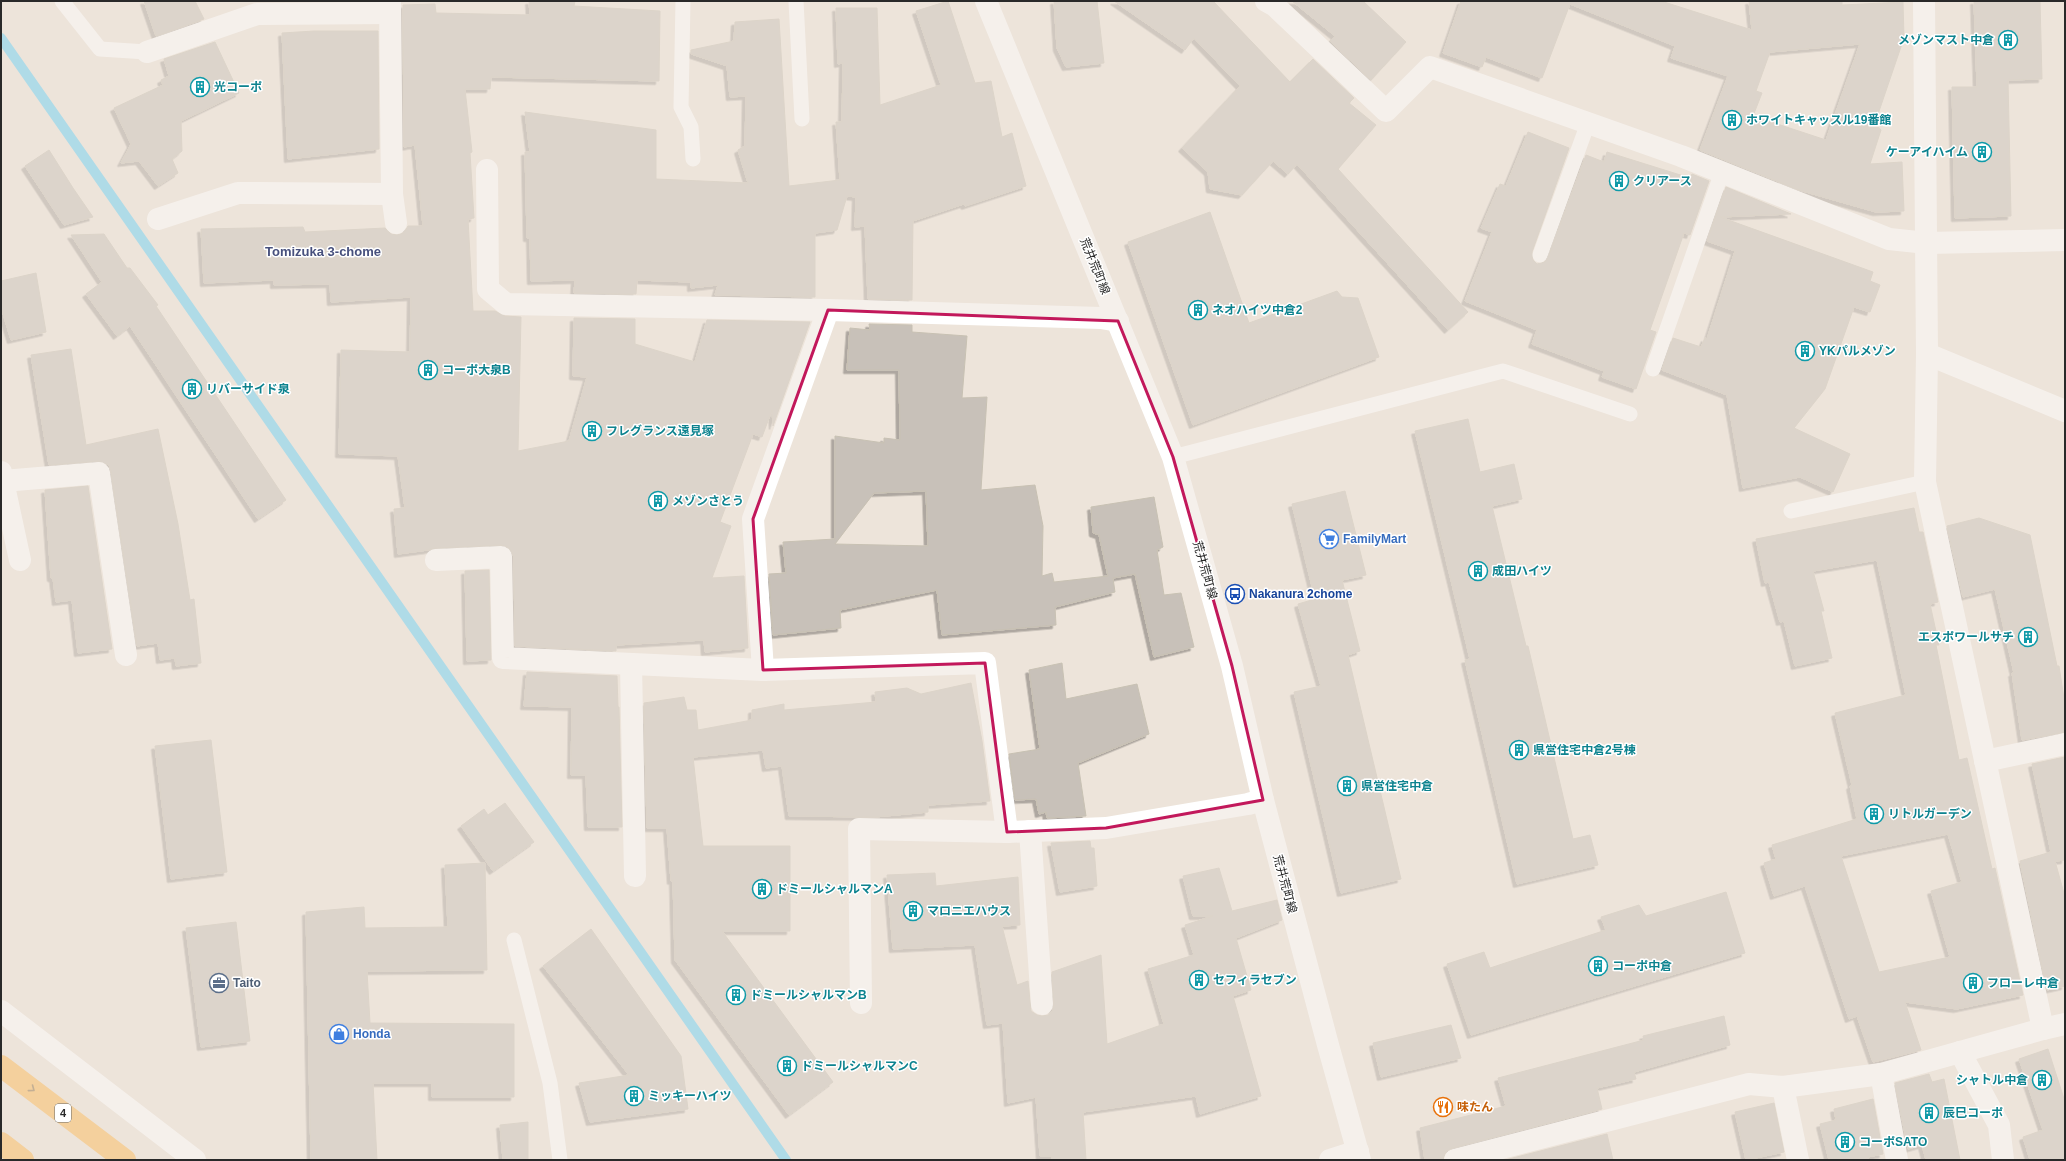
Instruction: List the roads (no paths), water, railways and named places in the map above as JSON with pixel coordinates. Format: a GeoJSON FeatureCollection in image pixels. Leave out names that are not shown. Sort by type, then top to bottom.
{"type":"FeatureCollection","features":[{"type":"Feature","properties":{"kind":"highway","name":"4"},"geometry":{"type":"LineString","coordinates":[[1,1066],[125,1160]]}},
{"type":"Feature","properties":{"kind":"highway"},"geometry":{"type":"LineString","coordinates":[[1,1143],[23,1160]]}},
{"type":"Feature","properties":{"kind":"street","name":"荒井荒町線"},"geometry":{"type":"LineString","coordinates":[[986,1],[1173,457],[1232,666],[1263,800],[1359,1155]]}},
{"type":"Feature","properties":{"kind":"street"},"geometry":{"type":"LineString","coordinates":[[1266,1],[1275,6],[1386,111],[1430,68],[1588,123],[1722,172],[1889,239],[1927,243],[2065,240]]}},
{"type":"Feature","properties":{"kind":"street"},"geometry":{"type":"LineString","coordinates":[[1924,1],[1927,243],[1925,482],[2043,1029]]}},
{"type":"Feature","properties":{"kind":"street"},"geometry":{"type":"LineString","coordinates":[[147,52],[258,14],[390,7],[392,194],[396,223]]}},
{"type":"Feature","properties":{"kind":"street"},"geometry":{"type":"LineString","coordinates":[[487,170],[488,289],[506,304],[828,310],[1093,318],[1118,321]]}},
{"type":"Feature","properties":{"kind":"street"},"geometry":{"type":"LineString","coordinates":[[158,219],[238,193],[392,194]]}},
{"type":"Feature","properties":{"kind":"street"},"geometry":{"type":"LineString","coordinates":[[763,670],[753,519],[828,310]]}},
{"type":"Feature","properties":{"kind":"street"},"geometry":{"type":"LineString","coordinates":[[1927,354],[2065,412]]}},
{"type":"Feature","properties":{"kind":"street"},"geometry":{"type":"LineString","coordinates":[[20,560],[2,477],[99,473],[126,655]]}},
{"type":"Feature","properties":{"kind":"street"},"geometry":{"type":"LineString","coordinates":[[436,560],[501,557],[503,658],[763,670],[985,663],[1006,832]]}},
{"type":"Feature","properties":{"kind":"street"},"geometry":{"type":"LineString","coordinates":[[630,664],[635,876]]}},
{"type":"Feature","properties":{"kind":"street"},"geometry":{"type":"LineString","coordinates":[[1985,761],[2065,744]]}},
{"type":"Feature","properties":{"kind":"street"},"geometry":{"type":"LineString","coordinates":[[861,1002],[859,829],[1006,832],[1106,828],[1263,800]]}},
{"type":"Feature","properties":{"kind":"street"},"geometry":{"type":"LineString","coordinates":[[1030,831],[1042,1004]]}},
{"type":"Feature","properties":{"kind":"street"},"geometry":{"type":"LineString","coordinates":[[1,1011],[195,1160]]}},
{"type":"Feature","properties":{"kind":"street"},"geometry":{"type":"LineString","coordinates":[[1455,1160],[1749,1084],[1783,1087],[1881,1074],[2065,1024]]}},
{"type":"Feature","properties":{"kind":"street"},"geometry":{"type":"LineString","coordinates":[[1960,1052],[1999,1125],[2003,1160]]}},
{"type":"Feature","properties":{"kind":"street"},"geometry":{"type":"LineString","coordinates":[[1881,1074],[1897,1160]]}},
{"type":"Feature","properties":{"kind":"street"},"geometry":{"type":"LineString","coordinates":[[1783,1087],[1798,1160]]}},
{"type":"Feature","properties":{"kind":"street"},"geometry":{"type":"LineString","coordinates":[[1330,1160],[1359,1155]]}},
{"type":"Feature","properties":{"kind":"lane"},"geometry":{"type":"LineString","coordinates":[[62,1],[100,49],[147,52]]}},
{"type":"Feature","properties":{"kind":"lane"},"geometry":{"type":"LineString","coordinates":[[684,1],[681,106],[691,127],[693,160]]}},
{"type":"Feature","properties":{"kind":"lane"},"geometry":{"type":"LineString","coordinates":[[796,1],[802,119]]}},
{"type":"Feature","properties":{"kind":"lane"},"geometry":{"type":"LineString","coordinates":[[1540,255],[1588,123]]}},
{"type":"Feature","properties":{"kind":"lane"},"geometry":{"type":"LineString","coordinates":[[1653,370],[1722,172]]}},
{"type":"Feature","properties":{"kind":"lane"},"geometry":{"type":"LineString","coordinates":[[1173,457],[1503,371],[1630,414]]}},
{"type":"Feature","properties":{"kind":"lane"},"geometry":{"type":"LineString","coordinates":[[1791,511],[1925,482]]}},
{"type":"Feature","properties":{"kind":"lane"},"geometry":{"type":"LineString","coordinates":[[514,940],[550,1082],[560,1160]]}},
{"type":"Feature","properties":{"kind":"waterway"},"geometry":{"type":"LineString","coordinates":[[1,38],[786,1160]]}},
{"type":"Feature","properties":{"kind":"place","name":"メゾンマスト中倉"},"geometry":{"type":"Point","coordinates":[2008,40]}},
{"type":"Feature","properties":{"kind":"place","name":"光コーポ"},"geometry":{"type":"Point","coordinates":[200,87]}},
{"type":"Feature","properties":{"kind":"place","name":"ホワイトキャッスル19番館"},"geometry":{"type":"Point","coordinates":[1732,120]}},
{"type":"Feature","properties":{"kind":"place","name":"ケーアイハイム"},"geometry":{"type":"Point","coordinates":[1982,152]}},
{"type":"Feature","properties":{"kind":"place","name":"クリアース"},"geometry":{"type":"Point","coordinates":[1619,181]}},
{"type":"Feature","properties":{"kind":"place","name":"ネオハイツ中倉2"},"geometry":{"type":"Point","coordinates":[1198,310]}},
{"type":"Feature","properties":{"kind":"place","name":"YKパルメゾン"},"geometry":{"type":"Point","coordinates":[1805,351]}},
{"type":"Feature","properties":{"kind":"place","name":"コーポ大泉B"},"geometry":{"type":"Point","coordinates":[428,370]}},
{"type":"Feature","properties":{"kind":"place","name":"リバーサイド泉"},"geometry":{"type":"Point","coordinates":[192,389]}},
{"type":"Feature","properties":{"kind":"place","name":"フレグランス遠見塚"},"geometry":{"type":"Point","coordinates":[592,431]}},
{"type":"Feature","properties":{"kind":"place","name":"メゾンさとう"},"geometry":{"type":"Point","coordinates":[658,501]}},
{"type":"Feature","properties":{"kind":"place","name":"FamilyMart"},"geometry":{"type":"Point","coordinates":[1329,539]}},
{"type":"Feature","properties":{"kind":"place","name":"成田ハイツ"},"geometry":{"type":"Point","coordinates":[1478,571]}},
{"type":"Feature","properties":{"kind":"place","name":"Nakanura 2chome"},"geometry":{"type":"Point","coordinates":[1235,594]}},
{"type":"Feature","properties":{"kind":"place","name":"エスポワールサチ"},"geometry":{"type":"Point","coordinates":[2028,637]}},
{"type":"Feature","properties":{"kind":"place","name":"県営住宅中倉2号棟"},"geometry":{"type":"Point","coordinates":[1519,750]}},
{"type":"Feature","properties":{"kind":"place","name":"県営住宅中倉"},"geometry":{"type":"Point","coordinates":[1347,786]}},
{"type":"Feature","properties":{"kind":"place","name":"リトルガーデン"},"geometry":{"type":"Point","coordinates":[1874,814]}},
{"type":"Feature","properties":{"kind":"place","name":"ドミールシャルマンA"},"geometry":{"type":"Point","coordinates":[762,889]}},
{"type":"Feature","properties":{"kind":"place","name":"マロニエハウス"},"geometry":{"type":"Point","coordinates":[913,911]}},
{"type":"Feature","properties":{"kind":"place","name":"コーポ中倉"},"geometry":{"type":"Point","coordinates":[1598,966]}},
{"type":"Feature","properties":{"kind":"place","name":"セフィラセブン"},"geometry":{"type":"Point","coordinates":[1199,980]}},
{"type":"Feature","properties":{"kind":"place","name":"Taito"},"geometry":{"type":"Point","coordinates":[219,983]}},
{"type":"Feature","properties":{"kind":"place","name":"フローレ中倉"},"geometry":{"type":"Point","coordinates":[1973,983]}},
{"type":"Feature","properties":{"kind":"place","name":"ドミールシャルマンB"},"geometry":{"type":"Point","coordinates":[736,995]}},
{"type":"Feature","properties":{"kind":"place","name":"Honda"},"geometry":{"type":"Point","coordinates":[339,1034]}},
{"type":"Feature","properties":{"kind":"place","name":"ドミールシャルマンC"},"geometry":{"type":"Point","coordinates":[787,1066]}},
{"type":"Feature","properties":{"kind":"place","name":"シャトル中倉"},"geometry":{"type":"Point","coordinates":[2042,1080]}},
{"type":"Feature","properties":{"kind":"place","name":"ミッキーハイツ"},"geometry":{"type":"Point","coordinates":[634,1096]}},
{"type":"Feature","properties":{"kind":"place","name":"味たん"},"geometry":{"type":"Point","coordinates":[1443,1107]}},
{"type":"Feature","properties":{"kind":"place","name":"辰巳コーポ"},"geometry":{"type":"Point","coordinates":[1929,1113]}},
{"type":"Feature","properties":{"kind":"place","name":"コーポSATO"},"geometry":{"type":"Point","coordinates":[1845,1142]}},
{"type":"Feature","properties":{"kind":"district","name":"Tomizuka 3-chome"},"geometry":{"type":"Point","coordinates":[323,251]}}]}
